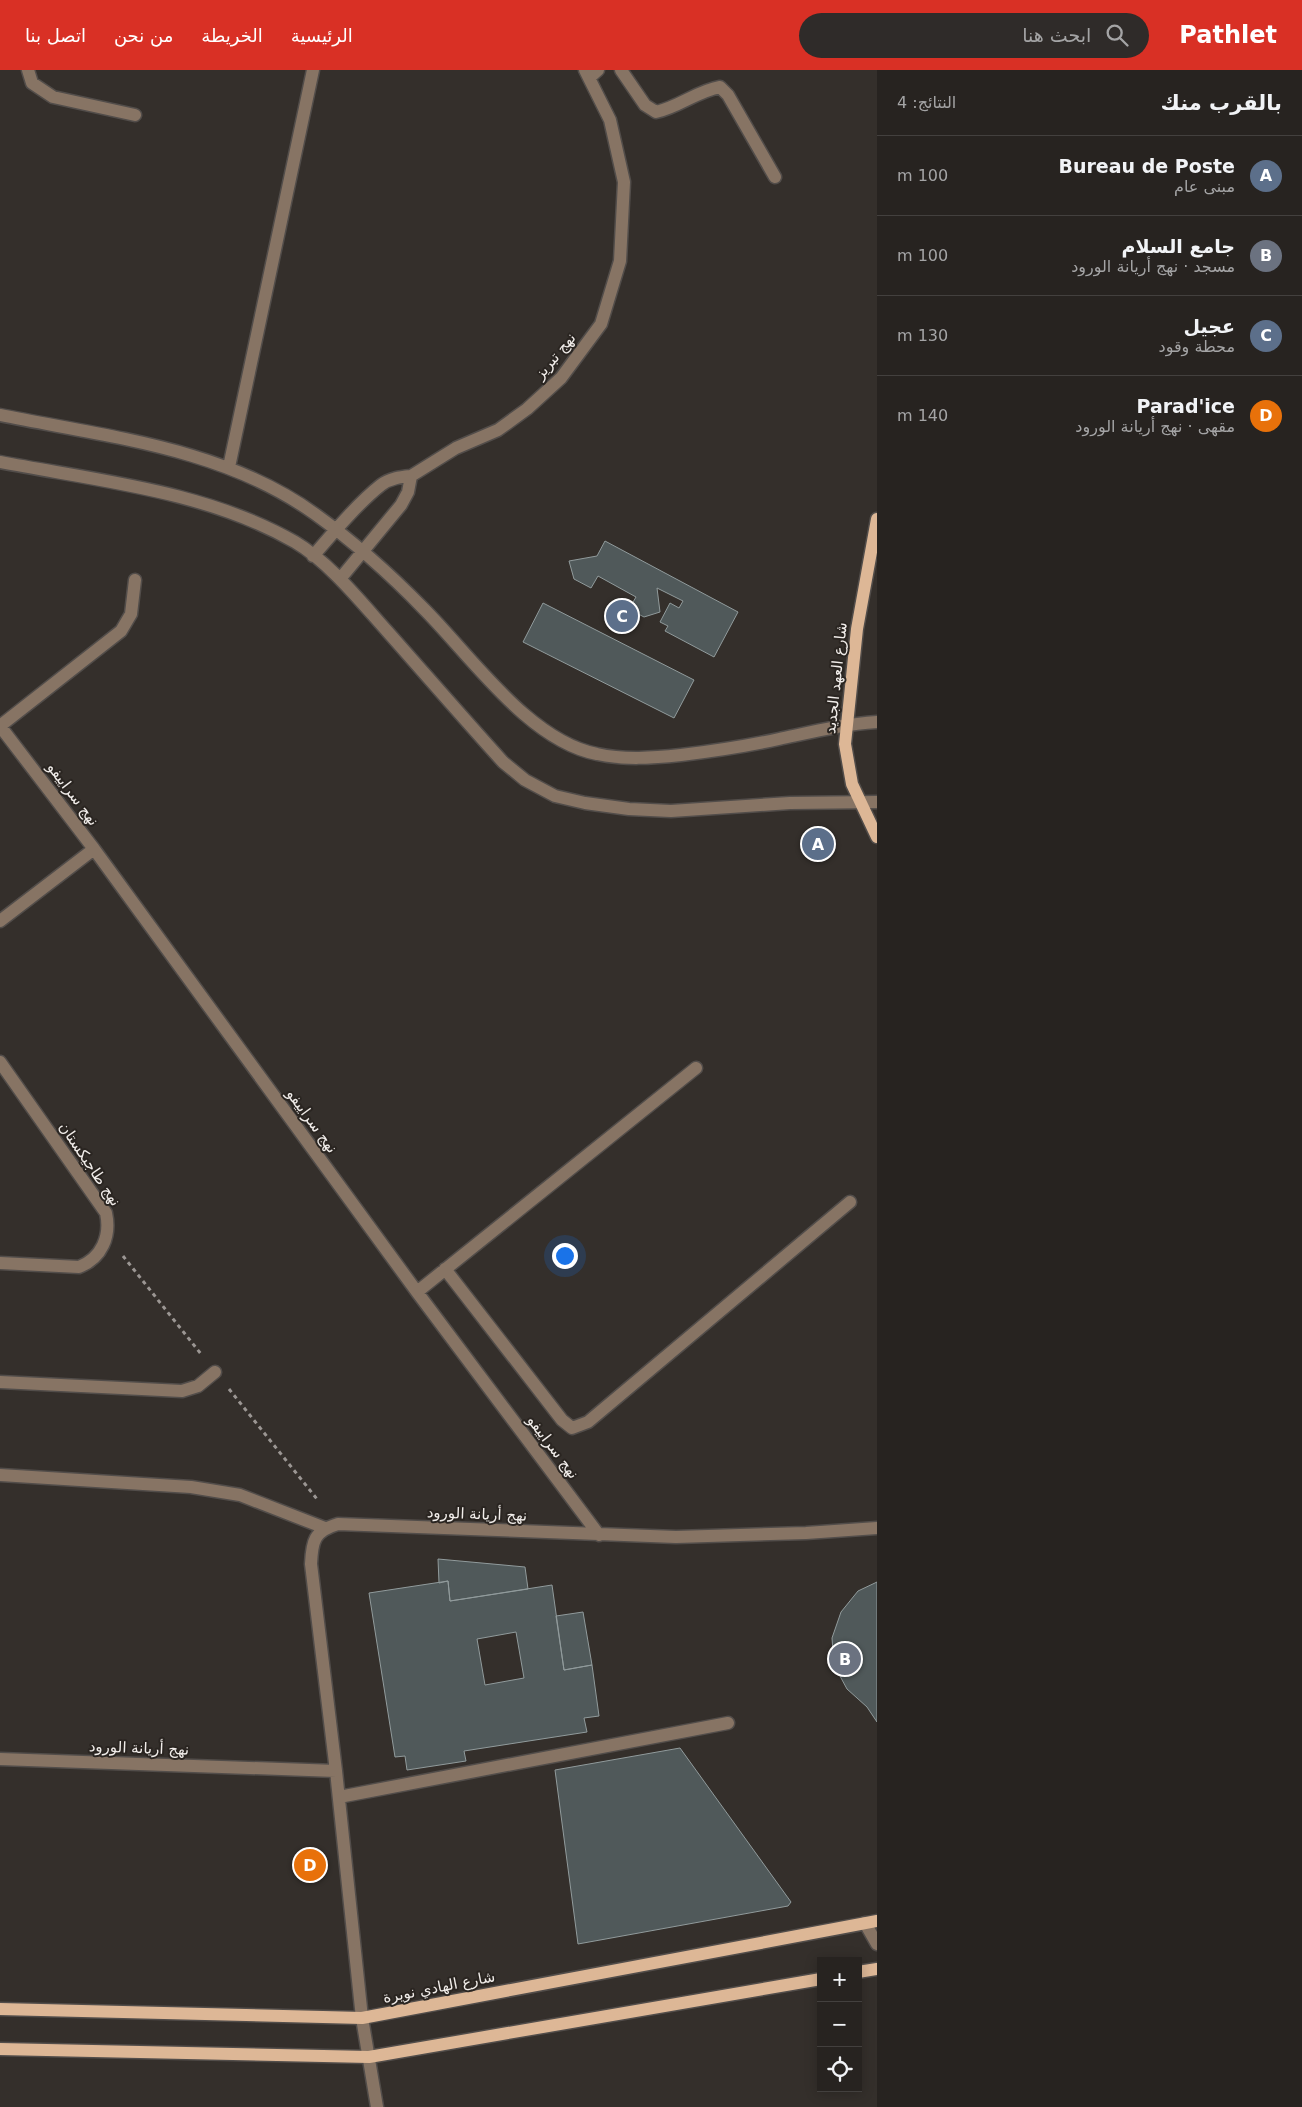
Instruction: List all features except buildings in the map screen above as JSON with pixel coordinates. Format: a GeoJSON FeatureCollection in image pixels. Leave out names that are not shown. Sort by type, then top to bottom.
{"type":"FeatureCollection","features":[{"type":"Feature","properties":{"kind":"main road","name":"شارع العهد الجديد"},"geometry":{"type":"LineString","coordinates":[[877,519],[857,629],[845,744],[852,784],[877,837]]}},
{"type":"Feature","properties":{"kind":"main road","name":"شارع الهادي نويرة"},"geometry":{"type":"LineString","coordinates":[[0,2008],[362,2018],[871,1922]]}},
{"type":"Feature","properties":{"kind":"main road"},"geometry":{"type":"LineString","coordinates":[[862,1971],[877,1969]]}},
{"type":"Feature","properties":{"kind":"main road"},"geometry":{"type":"LineString","coordinates":[[0,2049],[369,2057],[817,1980]]}},
{"type":"Feature","properties":{"kind":"street"},"geometry":{"type":"LineString","coordinates":[[28,70],[32,83],[53,97],[135,115]]}},
{"type":"Feature","properties":{"kind":"street"},"geometry":{"type":"LineString","coordinates":[[229,467],[313,70]]}},
{"type":"Feature","properties":{"kind":"street"},"geometry":{"type":"LineString","coordinates":[[621,70],[645,105],[656,112],[668,110],[707,89],[720,86],[728,95],[775,177]]}},
{"type":"Feature","properties":{"kind":"street","name":"نهج تبريز"},"geometry":{"type":"LineString","coordinates":[[313,556],[335,530],[382,484],[397,478],[411,476],[456,448],[498,430],[528,409],[561,378],[601,324],[620,261],[624,182],[610,120],[591,73]]}},
{"type":"Feature","properties":{"kind":"street"},"geometry":{"type":"LineString","coordinates":[[0,415],[182,452],[229,467],[272,488],[314,513],[363,552],[422,607],[510,701],[543,730],[565,744],[596,754],[635,758],[667,756],[754,744],[846,725],[877,722]]}},
{"type":"Feature","properties":{"kind":"street"},"geometry":{"type":"LineString","coordinates":[[0,462],[172,494],[212,506],[296,543],[340,579],[503,762],[525,780],[555,796],[585,803],[629,809],[671,810],[790,803],[877,802]]}},
{"type":"Feature","properties":{"kind":"street"},"geometry":{"type":"LineString","coordinates":[[340,579],[401,505],[408,492],[411,476]]}},
{"type":"Feature","properties":{"kind":"street"},"geometry":{"type":"LineString","coordinates":[[0,726],[121,631],[131,614],[135,580]]}},
{"type":"Feature","properties":{"kind":"street","name":"نهج سراييفو"},"geometry":{"type":"LineString","coordinates":[[0,726],[94,850],[417,1292],[599,1535]]}},
{"type":"Feature","properties":{"kind":"street"},"geometry":{"type":"LineString","coordinates":[[0,921],[94,850]]}},
{"type":"Feature","properties":{"kind":"street","name":"نهج طاجيكستان"},"geometry":{"type":"LineString","coordinates":[[0,1062],[106,1213],[109,1224],[107,1236],[98,1255],[89,1263],[79,1266],[0,1263]]}},
{"type":"Feature","properties":{"kind":"street"},"geometry":{"type":"LineString","coordinates":[[417,1292],[696,1068]]}},
{"type":"Feature","properties":{"kind":"street"},"geometry":{"type":"LineString","coordinates":[[445,1269],[562,1420],[572,1428],[588,1422],[850,1202]]}},
{"type":"Feature","properties":{"kind":"street"},"geometry":{"type":"LineString","coordinates":[[0,1382],[182,1391],[198,1386],[215,1372]]}},
{"type":"Feature","properties":{"kind":"street"},"geometry":{"type":"LineString","coordinates":[[0,1475],[191,1487],[240,1495],[325,1528]]}},
{"type":"Feature","properties":{"kind":"street","name":"نهج أريانة الورود"},"geometry":{"type":"LineString","coordinates":[[325,1528],[338,1524],[676,1537],[806,1533],[877,1528]]}},
{"type":"Feature","properties":{"kind":"street"},"geometry":{"type":"LineString","coordinates":[[325,1528],[315,1540],[311,1564],[336,1771],[362,2018],[378,2107]]}},
{"type":"Feature","properties":{"kind":"street"},"geometry":{"type":"LineString","coordinates":[[338,1797],[728,1723]]}},
{"type":"Feature","properties":{"kind":"street","name":"نهج أريانة الورود"},"geometry":{"type":"LineString","coordinates":[[0,1759],[336,1771]]}},
{"type":"Feature","properties":{"kind":"street"},"geometry":{"type":"LineString","coordinates":[[871,1922],[877,1944]]}},
{"type":"Feature","properties":{"kind":"place","name":"عجيل"},"geometry":{"type":"Point","coordinates":[622,616]}},
{"type":"Feature","properties":{"kind":"place","name":"Bureau de Poste"},"geometry":{"type":"Point","coordinates":[818,844]}},
{"type":"Feature","properties":{"kind":"place","name":"جامع السلام"},"geometry":{"type":"Point","coordinates":[845,1659]}},
{"type":"Feature","properties":{"kind":"place","name":"Parad'ice"},"geometry":{"type":"Point","coordinates":[310,1865]}}]}
